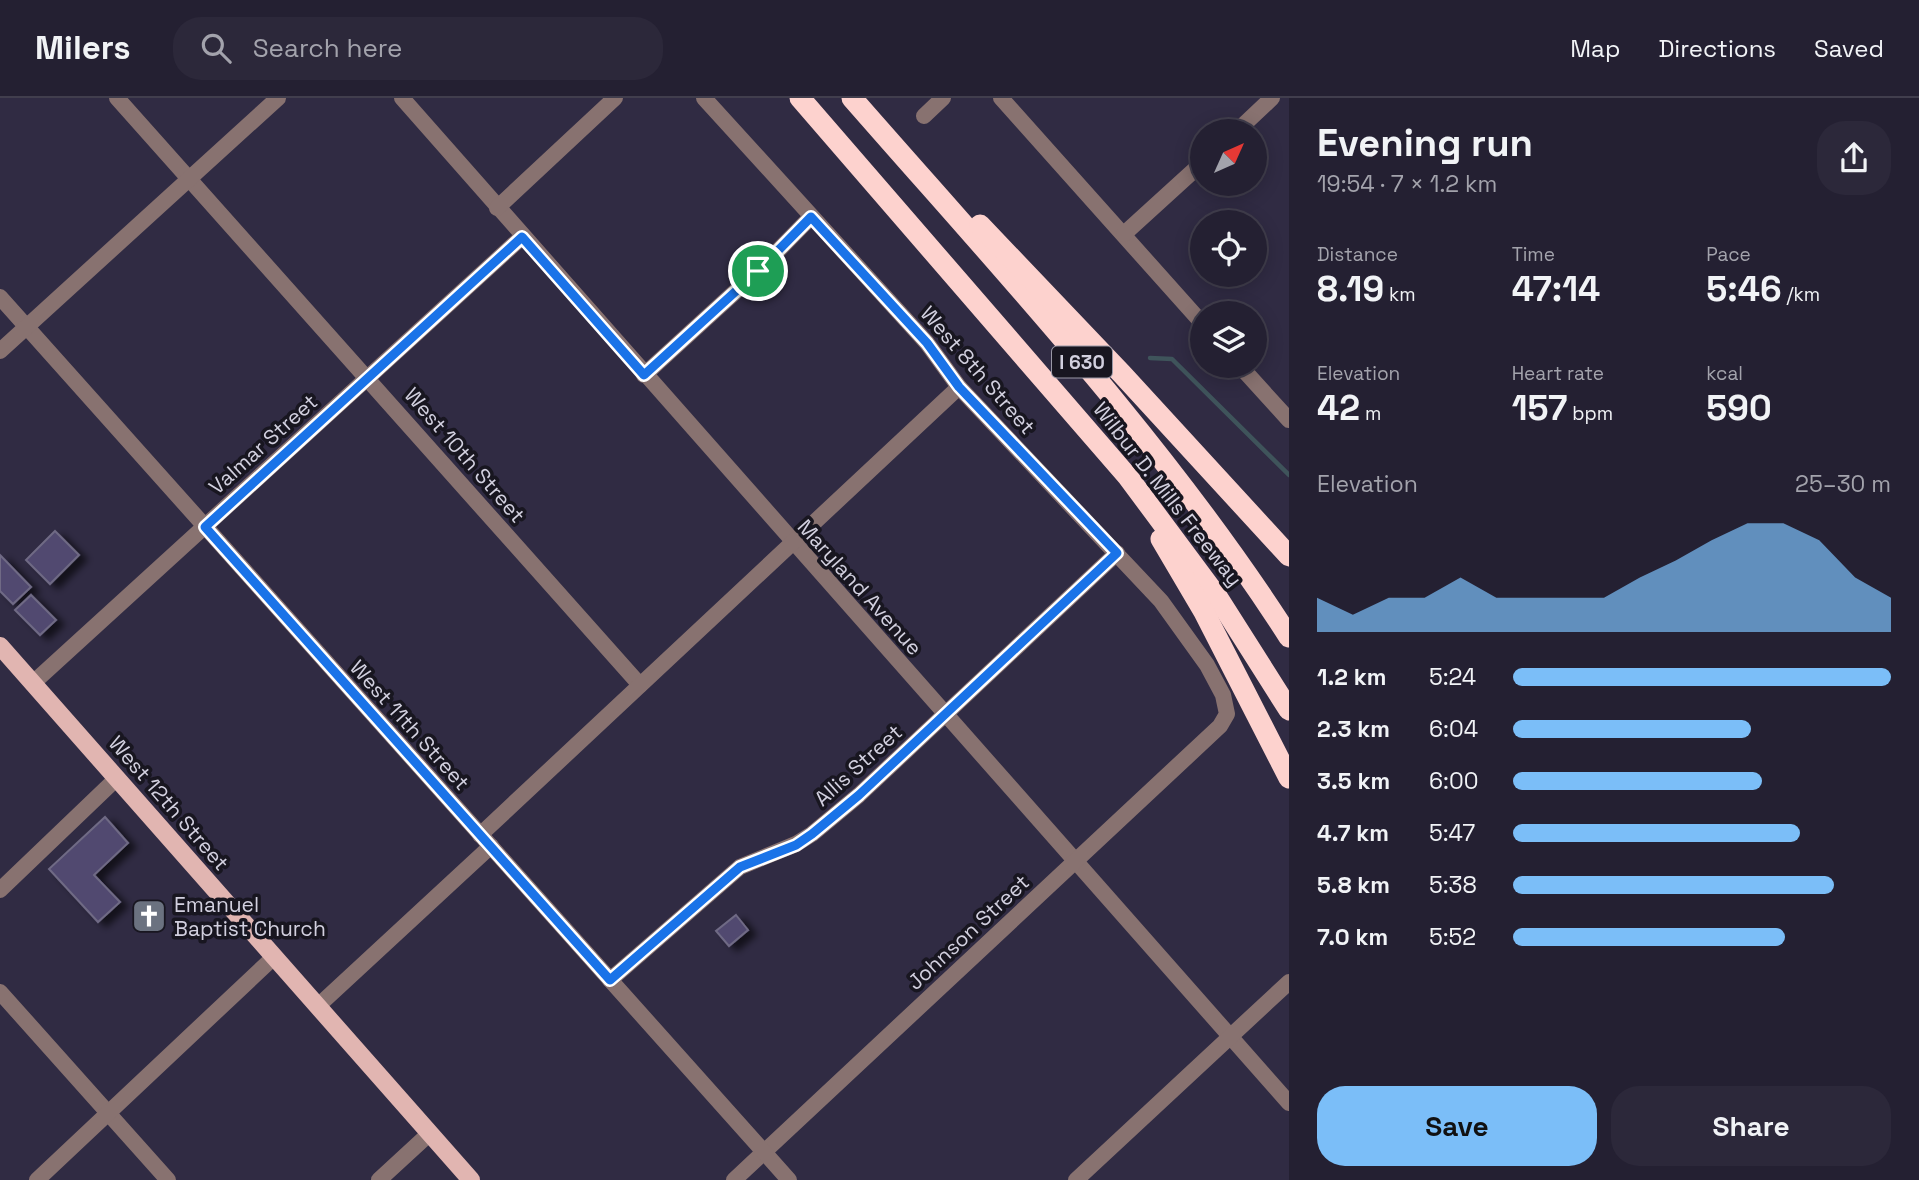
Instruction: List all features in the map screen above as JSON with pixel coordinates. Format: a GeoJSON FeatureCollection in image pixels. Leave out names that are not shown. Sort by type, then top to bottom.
{"type":"FeatureCollection","features":[{"type":"Feature","properties":{"kind":"highway","name":"Wilbur D. Mills Freeway"},"geometry":{"type":"LineString","coordinates":[[800,98],[1093,435],[1210,587],[1289,710]]}},
{"type":"Feature","properties":{"kind":"highway","name":"Wilbur D. Mills Freeway"},"geometry":{"type":"LineString","coordinates":[[854,100],[1151,443],[1222,537],[1289,637]]}},
{"type":"Feature","properties":{"kind":"highway"},"geometry":{"type":"LineString","coordinates":[[854,100],[1029,274],[1289,556]]}},
{"type":"Feature","properties":{"kind":"highway"},"geometry":{"type":"LineString","coordinates":[[1093,435],[1204,612],[1289,778]]}},
{"type":"Feature","properties":{"kind":"main road","name":"West 12th Street"},"geometry":{"type":"LineString","coordinates":[[0,646],[471,1180]]}},
{"type":"Feature","properties":{"kind":"street","name":"West 10th Street"},"geometry":{"type":"LineString","coordinates":[[117,98],[640,685]]}},
{"type":"Feature","properties":{"kind":"street"},"geometry":{"type":"LineString","coordinates":[[0,351],[278,98]]}},
{"type":"Feature","properties":{"kind":"street","name":"Maryland Avenue"},"geometry":{"type":"LineString","coordinates":[[402,98],[1289,1103]]}},
{"type":"Feature","properties":{"kind":"street"},"geometry":{"type":"LineString","coordinates":[[497,208],[615,98]]}},
{"type":"Feature","properties":{"kind":"street","name":"West 8th Street"},"geometry":{"type":"LineString","coordinates":[[704,98],[927,343],[959,387],[1117,553],[1185,632],[1223,695],[1227,714]]}},
{"type":"Feature","properties":{"kind":"street"},"geometry":{"type":"LineString","coordinates":[[924,116],[943,98]]}},
{"type":"Feature","properties":{"kind":"street"},"geometry":{"type":"LineString","coordinates":[[1000,98],[1190,309]]}},
{"type":"Feature","properties":{"kind":"street"},"geometry":{"type":"LineString","coordinates":[[1250,119],[1272,98]]}},
{"type":"Feature","properties":{"kind":"street"},"geometry":{"type":"LineString","coordinates":[[1124,234],[1190,174]]}},
{"type":"Feature","properties":{"kind":"street"},"geometry":{"type":"LineString","coordinates":[[644,375],[758,271],[811,217]]}},
{"type":"Feature","properties":{"kind":"street","name":"Valmar Street"},"geometry":{"type":"LineString","coordinates":[[33,683],[522,237]]}},
{"type":"Feature","properties":{"kind":"street","name":"West 11th Street"},"geometry":{"type":"LineString","coordinates":[[0,297],[789,1180]]}},
{"type":"Feature","properties":{"kind":"street"},"geometry":{"type":"LineString","coordinates":[[1251,378],[1289,420]]}},
{"type":"Feature","properties":{"kind":"street"},"geometry":{"type":"LineString","coordinates":[[318,1006],[640,685],[959,387]]}},
{"type":"Feature","properties":{"kind":"street","name":"Allis Street"},"geometry":{"type":"LineString","coordinates":[[610,980],[740,867],[796,845],[812,834],[1117,553]]}},
{"type":"Feature","properties":{"kind":"street","name":"Johnson Street"},"geometry":{"type":"LineString","coordinates":[[734,1180],[1220,726],[1227,714]]}},
{"type":"Feature","properties":{"kind":"street"},"geometry":{"type":"LineString","coordinates":[[0,890],[117,778]]}},
{"type":"Feature","properties":{"kind":"street"},"geometry":{"type":"LineString","coordinates":[[37,1180],[107,1111],[274,957]]}},
{"type":"Feature","properties":{"kind":"street"},"geometry":{"type":"LineString","coordinates":[[1076,1180],[1289,982]]}},
{"type":"Feature","properties":{"kind":"street"},"geometry":{"type":"LineString","coordinates":[[0,992],[168,1180]]}},
{"type":"Feature","properties":{"kind":"street"},"geometry":{"type":"LineString","coordinates":[[379,1180],[430,1133]]}},
{"type":"Feature","properties":{"kind":"building"},"geometry":{"type":"Polygon","coordinates":[[[55,531],[79,555],[50,584],[26,560],[55,531]]]}},
{"type":"Feature","properties":{"kind":"building"},"geometry":{"type":"Polygon","coordinates":[[[0,555],[31,587],[13,604],[0,591],[0,555]]]}},
{"type":"Feature","properties":{"kind":"building"},"geometry":{"type":"Polygon","coordinates":[[[31,595],[56,620],[40,635],[15,610],[31,595]]]}},
{"type":"Feature","properties":{"kind":"building"},"geometry":{"type":"Polygon","coordinates":[[[105,817],[128,843],[94,875],[120,902],[98,922],[49,869],[105,817]]]}},
{"type":"Feature","properties":{"kind":"building"},"geometry":{"type":"Polygon","coordinates":[[[736,915],[748,930],[729,946],[716,931],[736,915]]]}},
{"type":"Feature","properties":{"kind":"waterway"},"geometry":{"type":"LineString","coordinates":[[1150,358],[1172,359],[1289,475]]}},
{"type":"Feature","properties":{"kind":"place","name":"Emanuel Baptist Church"},"geometry":{"type":"Point","coordinates":[149,916]}},
{"type":"Feature","properties":{"kind":"route"},"geometry":{"type":"LineString","coordinates":[[811,217],[927,343],[959,387],[1117,553],[859,795],[796,845],[754,859],[740,867],[610,980],[205,527],[522,237],[644,375],[758,271],[811,217]]}}]}
